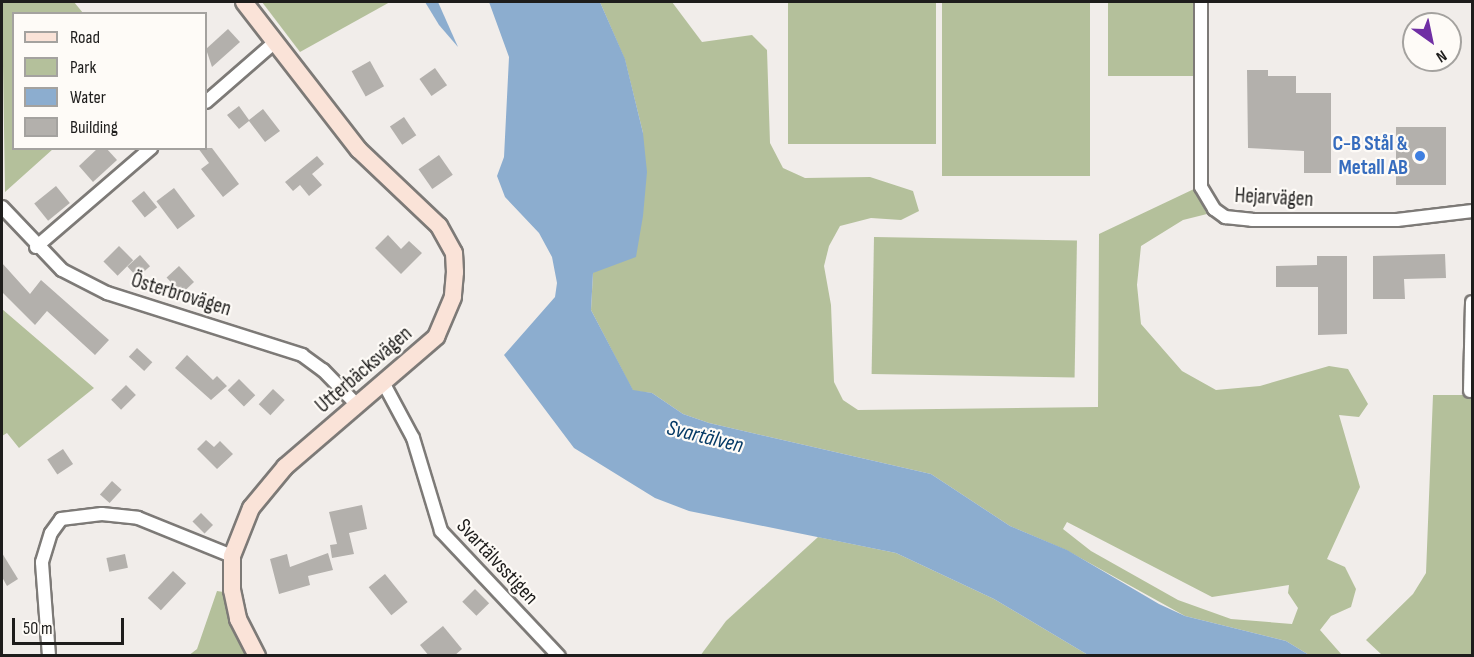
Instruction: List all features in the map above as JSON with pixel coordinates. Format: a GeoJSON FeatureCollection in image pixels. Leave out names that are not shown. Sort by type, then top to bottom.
{"type":"FeatureCollection","features":[{"type":"Feature","properties":{"kind":"street","name":"Utterbäcksvägen"},"geometry":{"type":"LineString","coordinates":[[244,2],[359,150],[439,226],[454,253],[453,297],[436,337],[267,486],[251,508],[232,556],[232,590],[238,620],[257,656]]}},
{"type":"Feature","properties":{"kind":"street","name":"Hejarvägen"},"geometry":{"type":"LineString","coordinates":[[1201,2],[1201,187],[1214,209],[1225,216],[1252,220],[1397,220],[1473,212]]}},
{"type":"Feature","properties":{"kind":"street"},"geometry":{"type":"LineString","coordinates":[[207,101],[275,42]]}},
{"type":"Feature","properties":{"kind":"street"},"geometry":{"type":"LineString","coordinates":[[36,247],[149,150]]}},
{"type":"Feature","properties":{"kind":"street","name":"Österbrovägen"},"geometry":{"type":"LineString","coordinates":[[2,207],[36,247],[62,270],[106,293],[302,355],[323,369],[358,406]]}},
{"type":"Feature","properties":{"kind":"street"},"geometry":{"type":"LineString","coordinates":[[1470,391],[1473,302]]}},
{"type":"Feature","properties":{"kind":"street","name":"Svartälvsstigen"},"geometry":{"type":"LineString","coordinates":[[384,384],[413,438],[441,531],[559,656]]}},
{"type":"Feature","properties":{"kind":"street"},"geometry":{"type":"LineString","coordinates":[[49,656],[42,562],[51,533],[61,519],[102,514],[138,518],[232,556]]}},
{"type":"Feature","properties":{"kind":"green space"},"geometry":{"type":"Polygon","coordinates":[[[2,2],[74,2],[82,12],[12,12],[12,150],[52,150],[5,192],[2,2]]]}},
{"type":"Feature","properties":{"kind":"green space"},"geometry":{"type":"Polygon","coordinates":[[[262,2],[390,2],[300,52],[262,2]]]}},
{"type":"Feature","properties":{"kind":"green space"},"geometry":{"type":"Polygon","coordinates":[[[600,2],[672,2],[702,42],[752,35],[767,50],[770,143],[783,168],[805,178],[870,177],[913,191],[919,211],[901,220],[871,218],[840,226],[829,246],[824,266],[831,305],[834,382],[843,400],[858,410],[1098,407],[1099,234],[1194,189],[1207,214],[1183,220],[1141,246],[1137,285],[1141,324],[1182,371],[1216,390],[1260,386],[1329,366],[1348,369],[1368,404],[1359,417],[1339,415],[1360,487],[1327,559],[1345,567],[1356,589],[1351,607],[1331,616],[1320,630],[1342,655],[1309,655],[1286,641],[1185,616],[1066,550],[1010,526],[931,474],[709,423],[683,414],[652,393],[633,391],[591,310],[593,273],[643,133],[625,60],[600,2]],[[1067,522],[1063,529],[1091,551],[1178,600],[1231,619],[1292,624],[1298,608],[1288,593],[1289,585],[1212,597],[1067,522]]]}},
{"type":"Feature","properties":{"kind":"green space"},"geometry":{"type":"Polygon","coordinates":[[[788,2],[936,2],[936,144],[788,144],[788,2]]]}},
{"type":"Feature","properties":{"kind":"green space"},"geometry":{"type":"Polygon","coordinates":[[[942,2],[1090,2],[1090,176],[942,176],[942,2]]]}},
{"type":"Feature","properties":{"kind":"green space"},"geometry":{"type":"Polygon","coordinates":[[[1108,2],[1194,2],[1194,76],[1108,76],[1108,2]]]}},
{"type":"Feature","properties":{"kind":"green space"},"geometry":{"type":"Polygon","coordinates":[[[874,237],[1077,241],[1075,378],[872,374],[874,237]]]}},
{"type":"Feature","properties":{"kind":"green space"},"geometry":{"type":"Polygon","coordinates":[[[2,309],[94,388],[19,448],[7,433],[2,436],[2,309]]]}},
{"type":"Feature","properties":{"kind":"green space"},"geometry":{"type":"Polygon","coordinates":[[[1433,395],[1472,395],[1472,655],[1382,655],[1366,640],[1413,594],[1426,573],[1433,395]]]}},
{"type":"Feature","properties":{"kind":"green space"},"geometry":{"type":"Polygon","coordinates":[[[818,537],[896,553],[994,599],[1088,655],[700,656],[726,621],[818,537]]]}},
{"type":"Feature","properties":{"kind":"green space"},"geometry":{"type":"Polygon","coordinates":[[[217,591],[230,593],[255,655],[188,656],[197,649],[217,591]]]}},
{"type":"Feature","properties":{"kind":"water"},"geometry":{"type":"Polygon","coordinates":[[[425,2],[438,2],[458,47],[439,25],[425,2]]]}},
{"type":"Feature","properties":{"kind":"water","name":"Svartälven"},"geometry":{"type":"Polygon","coordinates":[[[489,2],[600,2],[625,59],[643,133],[647,172],[643,216],[636,257],[593,273],[591,310],[633,390],[652,393],[683,414],[709,423],[931,474],[1010,526],[1067,550],[1159,604],[1185,616],[1286,641],[1309,655],[1088,655],[994,599],[896,553],[689,511],[655,498],[574,448],[504,355],[555,297],[557,283],[552,257],[539,233],[505,197],[497,176],[504,157],[509,57],[489,2]]]}},
{"type":"Feature","properties":{"kind":"building"},"geometry":{"type":"Polygon","coordinates":[[[228,29],[240,42],[212,67],[207,48],[228,29]]]}},
{"type":"Feature","properties":{"kind":"building"},"geometry":{"type":"Polygon","coordinates":[[[370,61],[384,86],[366,97],[352,71],[370,61]]]}},
{"type":"Feature","properties":{"kind":"building"},"geometry":{"type":"Polygon","coordinates":[[[435,68],[447,85],[431,96],[419,79],[435,68]]]}},
{"type":"Feature","properties":{"kind":"building"},"geometry":{"type":"Polygon","coordinates":[[[1247,70],[1268,70],[1268,76],[1296,76],[1296,93],[1331,93],[1331,173],[1304,173],[1304,151],[1248,148],[1247,70]]]}},
{"type":"Feature","properties":{"kind":"building"},"geometry":{"type":"Polygon","coordinates":[[[239,106],[249,120],[263,109],[280,131],[265,142],[249,121],[239,129],[227,115],[239,106]]]}},
{"type":"Feature","properties":{"kind":"building"},"geometry":{"type":"Polygon","coordinates":[[[404,117],[416,135],[402,145],[390,127],[404,117]]]}},
{"type":"Feature","properties":{"kind":"building","name":"C-B Stål & Metall AB"},"geometry":{"type":"Polygon","coordinates":[[[1396,127],[1446,127],[1446,185],[1396,185],[1396,127]]]}},
{"type":"Feature","properties":{"kind":"building"},"geometry":{"type":"Polygon","coordinates":[[[212,148],[239,184],[223,197],[201,169],[209,163],[199,150],[212,148]]]}},
{"type":"Feature","properties":{"kind":"building"},"geometry":{"type":"Polygon","coordinates":[[[96,150],[108,150],[117,160],[93,182],[79,166],[96,150]]]}},
{"type":"Feature","properties":{"kind":"building"},"geometry":{"type":"Polygon","coordinates":[[[439,155],[453,175],[432,189],[419,169],[439,155]]]}},
{"type":"Feature","properties":{"kind":"building"},"geometry":{"type":"Polygon","coordinates":[[[317,156],[324,164],[312,174],[322,185],[309,196],[300,185],[293,191],[285,182],[317,156]]]}},
{"type":"Feature","properties":{"kind":"building"},"geometry":{"type":"Polygon","coordinates":[[[56,186],[70,203],[48,221],[34,204],[56,186]]]}},
{"type":"Feature","properties":{"kind":"building"},"geometry":{"type":"Polygon","coordinates":[[[174,188],[195,216],[177,229],[156,201],[174,188]]]}},
{"type":"Feature","properties":{"kind":"building"},"geometry":{"type":"Polygon","coordinates":[[[144,191],[157,207],[145,217],[132,201],[144,191]]]}},
{"type":"Feature","properties":{"kind":"building"},"geometry":{"type":"Polygon","coordinates":[[[388,235],[401,249],[409,241],[422,253],[401,274],[375,248],[388,235]]]}},
{"type":"Feature","properties":{"kind":"building"},"geometry":{"type":"Polygon","coordinates":[[[119,246],[133,260],[118,276],[103,262],[119,246]]]}},
{"type":"Feature","properties":{"kind":"building"},"geometry":{"type":"Polygon","coordinates":[[[1445,254],[1446,278],[1404,279],[1405,299],[1373,299],[1373,256],[1445,254]]]}},
{"type":"Feature","properties":{"kind":"building"},"geometry":{"type":"Polygon","coordinates":[[[140,255],[150,266],[137,278],[127,266],[140,255]]]}},
{"type":"Feature","properties":{"kind":"building"},"geometry":{"type":"Polygon","coordinates":[[[1317,256],[1347,256],[1347,334],[1318,335],[1318,287],[1276,287],[1276,266],[1317,265],[1317,256]]]}},
{"type":"Feature","properties":{"kind":"building"},"geometry":{"type":"Polygon","coordinates":[[[2,263],[30,294],[41,280],[109,340],[95,355],[47,311],[35,325],[2,292],[2,263]]]}},
{"type":"Feature","properties":{"kind":"building"},"geometry":{"type":"Polygon","coordinates":[[[179,266],[194,282],[182,294],[167,278],[179,266]]]}},
{"type":"Feature","properties":{"kind":"building"},"geometry":{"type":"Polygon","coordinates":[[[137,348],[152,362],[144,371],[129,357],[137,348]]]}},
{"type":"Feature","properties":{"kind":"building"},"geometry":{"type":"Polygon","coordinates":[[[187,355],[213,380],[217,376],[227,386],[211,400],[175,368],[187,355]]]}},
{"type":"Feature","properties":{"kind":"building"},"geometry":{"type":"Polygon","coordinates":[[[239,379],[255,395],[244,407],[228,390],[239,379]]]}},
{"type":"Feature","properties":{"kind":"building"},"geometry":{"type":"Polygon","coordinates":[[[126,385],[136,395],[121,410],[111,400],[126,385]]]}},
{"type":"Feature","properties":{"kind":"building"},"geometry":{"type":"Polygon","coordinates":[[[273,389],[285,400],[270,415],[259,404],[273,389]]]}},
{"type":"Feature","properties":{"kind":"building"},"geometry":{"type":"Polygon","coordinates":[[[206,440],[214,447],[220,441],[233,454],[217,469],[197,449],[206,440]]]}},
{"type":"Feature","properties":{"kind":"building"},"geometry":{"type":"Polygon","coordinates":[[[63,449],[73,464],[57,475],[47,460],[63,449]]]}},
{"type":"Feature","properties":{"kind":"building"},"geometry":{"type":"Polygon","coordinates":[[[112,481],[122,490],[110,503],[100,494],[112,481]]]}},
{"type":"Feature","properties":{"kind":"building"},"geometry":{"type":"Polygon","coordinates":[[[362,505],[367,529],[349,533],[354,554],[332,558],[330,545],[337,544],[329,512],[362,505]]]}},
{"type":"Feature","properties":{"kind":"building"},"geometry":{"type":"Polygon","coordinates":[[[201,513],[213,525],[205,534],[193,521],[201,513]]]}},
{"type":"Feature","properties":{"kind":"building"},"geometry":{"type":"Polygon","coordinates":[[[2,553],[18,579],[7,586],[2,577],[2,553]]]}},
{"type":"Feature","properties":{"kind":"building"},"geometry":{"type":"Polygon","coordinates":[[[328,553],[333,570],[308,576],[310,585],[279,594],[270,559],[287,554],[290,567],[328,553]]]}},
{"type":"Feature","properties":{"kind":"building"},"geometry":{"type":"Polygon","coordinates":[[[125,554],[128,568],[109,572],[106,558],[125,554]]]}},
{"type":"Feature","properties":{"kind":"building"},"geometry":{"type":"Polygon","coordinates":[[[173,571],[186,583],[161,610],[148,598],[173,571]]]}},
{"type":"Feature","properties":{"kind":"building"},"geometry":{"type":"Polygon","coordinates":[[[385,574],[408,602],[391,615],[369,587],[385,574]]]}},
{"type":"Feature","properties":{"kind":"building"},"geometry":{"type":"Polygon","coordinates":[[[475,589],[489,603],[476,616],[462,602],[475,589]]]}},
{"type":"Feature","properties":{"kind":"building"},"geometry":{"type":"Polygon","coordinates":[[[443,626],[462,649],[454,656],[429,656],[420,645],[443,626]]]}},
{"type":"Feature","properties":{"kind":"place","name":"C-B Stål & Metall AB"},"geometry":{"type":"Point","coordinates":[1420,156]}}]}
